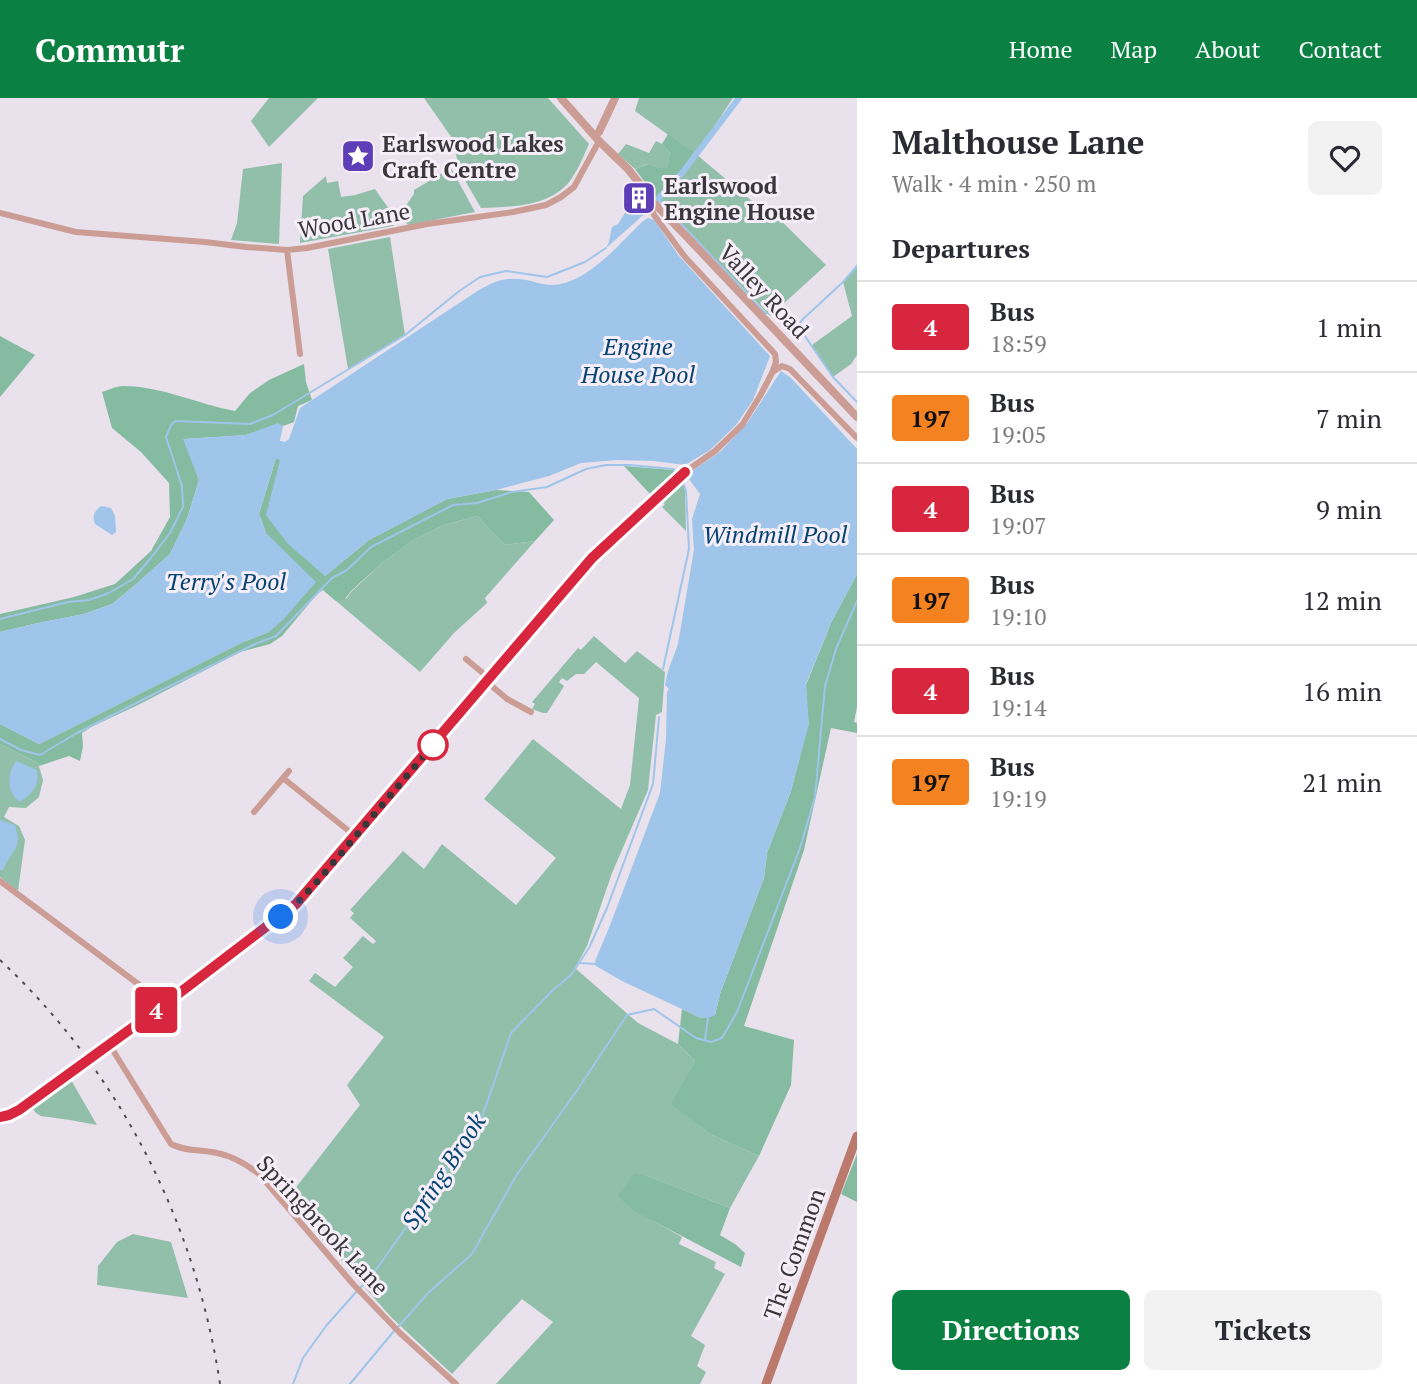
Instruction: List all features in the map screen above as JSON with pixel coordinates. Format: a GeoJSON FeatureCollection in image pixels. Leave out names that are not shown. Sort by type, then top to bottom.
{"type":"FeatureCollection","features":[{"type":"Feature","properties":{"kind":"main road","name":"The Common"},"geometry":{"type":"LineString","coordinates":[[766,1384],[857,1136]]}},
{"type":"Feature","properties":{"kind":"street","name":"Valley Road"},"geometry":{"type":"LineString","coordinates":[[561,98],[628,169],[643,188],[649,201],[687,237],[857,417]]}},
{"type":"Feature","properties":{"kind":"street"},"geometry":{"type":"LineString","coordinates":[[597,139],[615,98]]}},
{"type":"Feature","properties":{"kind":"street","name":"Wood Lane"},"geometry":{"type":"LineString","coordinates":[[0,213],[76,232],[287,250],[307,248],[427,224],[546,205],[574,187],[597,139]]}},
{"type":"Feature","properties":{"kind":"street"},"geometry":{"type":"LineString","coordinates":[[0,1117],[19,1110],[296,904],[592,558],[678,478],[742,425],[772,373],[777,359],[771,349],[685,257],[654,215],[649,201]]}},
{"type":"Feature","properties":{"kind":"street"},"geometry":{"type":"LineString","coordinates":[[287,250],[300,354]]}},
{"type":"Feature","properties":{"kind":"street"},"geometry":{"type":"LineString","coordinates":[[772,373],[782,366],[790,369],[857,438]]}},
{"type":"Feature","properties":{"kind":"street"},"geometry":{"type":"LineString","coordinates":[[466,659],[507,699],[531,712]]}},
{"type":"Feature","properties":{"kind":"street"},"geometry":{"type":"LineString","coordinates":[[254,812],[289,771]]}},
{"type":"Feature","properties":{"kind":"street"},"geometry":{"type":"LineString","coordinates":[[283,778],[355,836]]}},
{"type":"Feature","properties":{"kind":"street"},"geometry":{"type":"LineString","coordinates":[[0,881],[165,1004]]}},
{"type":"Feature","properties":{"kind":"street","name":"Springbrook Lane"},"geometry":{"type":"LineString","coordinates":[[109,1044],[171,1144],[188,1150],[216,1152],[231,1157],[259,1174],[361,1293],[456,1384]]}},
{"type":"Feature","properties":{"kind":"green space"},"geometry":{"type":"Polygon","coordinates":[[[269,98],[318,98],[269,147],[251,121],[269,98]]]}},
{"type":"Feature","properties":{"kind":"green space"},"geometry":{"type":"Polygon","coordinates":[[[424,98],[548,98],[589,144],[572,178],[554,195],[531,204],[481,208],[456,165],[458,163],[452,138],[424,98]]]}},
{"type":"Feature","properties":{"kind":"green space"},"geometry":{"type":"Polygon","coordinates":[[[639,98],[733,98],[696,154],[759,207],[765,205],[826,265],[770,316],[658,200],[695,154],[635,111],[639,98]]]}},
{"type":"Feature","properties":{"kind":"green space"},"geometry":{"type":"Polygon","coordinates":[[[668,134],[696,154],[658,200],[635,169],[648,164],[667,168],[670,153],[662,144],[668,134]]]}},
{"type":"Feature","properties":{"kind":"green space"},"geometry":{"type":"Polygon","coordinates":[[[656,141],[670,153],[667,169],[647,164],[635,169],[618,154],[626,144],[649,153],[656,141]]]}},
{"type":"Feature","properties":{"kind":"green space"},"geometry":{"type":"Polygon","coordinates":[[[282,163],[279,244],[231,240],[237,223],[243,169],[282,163]]]}},
{"type":"Feature","properties":{"kind":"green space"},"geometry":{"type":"Polygon","coordinates":[[[451,168],[475,212],[408,225],[402,218],[414,190],[451,168]]]}},
{"type":"Feature","properties":{"kind":"green space"},"geometry":{"type":"Polygon","coordinates":[[[326,176],[327,183],[338,181],[341,197],[375,189],[396,219],[393,226],[300,243],[303,196],[326,176]]]}},
{"type":"Feature","properties":{"kind":"green space"},"geometry":{"type":"Polygon","coordinates":[[[390,237],[405,335],[348,369],[328,249],[390,237]]]}},
{"type":"Feature","properties":{"kind":"green space"},"geometry":{"type":"Polygon","coordinates":[[[857,266],[857,355],[851,364],[833,377],[812,345],[852,316],[843,282],[857,266]]]}},
{"type":"Feature","properties":{"kind":"green space"},"geometry":{"type":"Polygon","coordinates":[[[0,336],[35,355],[0,397],[0,336]]]}},
{"type":"Feature","properties":{"kind":"green space"},"geometry":{"type":"Polygon","coordinates":[[[304,364],[312,400],[298,406],[294,422],[283,426],[278,424],[246,435],[184,439],[199,480],[187,519],[170,554],[134,586],[112,604],[84,614],[0,632],[0,614],[74,597],[115,584],[151,551],[170,517],[169,483],[141,452],[112,428],[102,392],[120,386],[137,387],[235,411],[250,393],[269,380],[304,364]]]}},
{"type":"Feature","properties":{"kind":"green space"},"geometry":{"type":"Polygon","coordinates":[[[276,458],[281,459],[325,576],[369,540],[447,499],[496,490],[529,492],[554,520],[535,541],[505,545],[477,516],[444,525],[415,539],[382,563],[345,599],[336,601],[323,590],[317,594],[282,636],[270,644],[240,652],[91,727],[82,733],[80,761],[69,756],[39,766],[38,763],[0,744],[0,724],[39,744],[243,642],[269,632],[266,533],[259,514],[276,458]]]}},
{"type":"Feature","properties":{"kind":"green space"},"geometry":{"type":"Polygon","coordinates":[[[624,466],[673,470],[677,473],[652,496],[624,466]]]}},
{"type":"Feature","properties":{"kind":"green space"},"geometry":{"type":"Polygon","coordinates":[[[682,480],[685,491],[686,531],[662,507],[665,504],[662,501],[682,480]]]}},
{"type":"Feature","properties":{"kind":"green space"},"geometry":{"type":"Polygon","coordinates":[[[477,516],[505,545],[535,541],[485,598],[487,603],[454,633],[420,672],[323,590],[346,599],[382,563],[415,539],[444,525],[477,516]]]}},
{"type":"Feature","properties":{"kind":"green space"},"geometry":{"type":"Polygon","coordinates":[[[857,574],[857,707],[854,722],[857,723],[857,733],[831,728],[804,850],[744,1026],[794,1040],[791,1085],[759,1156],[710,1134],[671,1104],[695,1061],[678,1044],[682,1009],[701,1018],[715,1015],[720,994],[764,878],[767,853],[791,791],[808,725],[806,685],[831,623],[857,574]]]}},
{"type":"Feature","properties":{"kind":"green space"},"geometry":{"type":"Polygon","coordinates":[[[594,636],[625,663],[637,651],[665,672],[662,712],[656,715],[648,790],[612,873],[587,946],[575,968],[638,1023],[678,1044],[695,1061],[672,1104],[710,1134],[759,1156],[730,1208],[645,1175],[634,1210],[682,1237],[679,1244],[716,1262],[714,1268],[725,1274],[691,1336],[705,1345],[697,1366],[706,1372],[700,1384],[496,1384],[553,1322],[522,1299],[452,1374],[391,1317],[287,1199],[360,1105],[347,1085],[384,1037],[309,981],[315,973],[335,987],[353,967],[343,958],[363,936],[373,944],[376,941],[350,918],[354,913],[350,910],[403,851],[424,869],[442,844],[516,905],[556,858],[484,799],[533,739],[621,809],[630,785],[639,698],[596,662],[584,674],[576,674],[567,681],[562,678],[559,682],[564,686],[547,713],[532,709],[535,704],[532,702],[578,648],[581,650],[594,636]]]}},
{"type":"Feature","properties":{"kind":"green space"},"geometry":{"type":"Polygon","coordinates":[[[0,744],[38,763],[43,780],[39,797],[26,808],[9,807],[4,817],[19,826],[25,840],[18,891],[0,877],[0,744]]]}},
{"type":"Feature","properties":{"kind":"green space"},"geometry":{"type":"Polygon","coordinates":[[[71,1080],[97,1125],[41,1116],[32,1108],[71,1080]]]}},
{"type":"Feature","properties":{"kind":"green space"},"geometry":{"type":"Polygon","coordinates":[[[857,1154],[857,1202],[841,1194],[857,1154]]]}},
{"type":"Feature","properties":{"kind":"green space"},"geometry":{"type":"Polygon","coordinates":[[[634,1174],[645,1175],[730,1208],[720,1235],[745,1253],[741,1267],[634,1211],[618,1196],[634,1174]]]}},
{"type":"Feature","properties":{"kind":"green space"},"geometry":{"type":"Polygon","coordinates":[[[133,1234],[171,1242],[188,1298],[97,1285],[98,1266],[117,1242],[133,1234]]]}},
{"type":"Feature","properties":{"kind":"water"},"geometry":{"type":"Polygon","coordinates":[[[628,208],[636,210],[640,218],[606,248],[612,227],[618,224],[628,208]]]}},
{"type":"Feature","properties":{"kind":"water","name":"Engine House Pool"},"geometry":{"type":"Polygon","coordinates":[[[648,218],[654,220],[679,256],[770,356],[753,400],[736,425],[710,450],[685,465],[617,460],[581,463],[549,476],[447,499],[369,540],[325,576],[288,544],[266,515],[280,460],[276,458],[259,514],[266,533],[316,582],[283,620],[269,632],[243,642],[39,744],[0,724],[0,632],[84,614],[112,604],[170,554],[187,519],[199,480],[183,439],[246,435],[278,423],[283,426],[280,441],[285,442],[289,439],[300,408],[479,290],[498,281],[510,279],[552,285],[578,278],[602,261],[648,218]]]}},
{"type":"Feature","properties":{"kind":"water","name":"Windmill Pool"},"geometry":{"type":"Polygon","coordinates":[[[781,371],[791,378],[857,449],[857,574],[831,623],[806,684],[809,724],[791,791],[767,853],[764,878],[720,994],[715,1015],[701,1018],[622,981],[596,966],[595,961],[660,793],[669,689],[665,685],[678,644],[694,550],[692,519],[700,494],[689,479],[689,473],[721,451],[748,422],[781,371]]]}},
{"type":"Feature","properties":{"kind":"water"},"geometry":{"type":"Polygon","coordinates":[[[101,506],[111,508],[115,516],[116,532],[112,535],[95,524],[94,514],[101,506]]]}},
{"type":"Feature","properties":{"kind":"water"},"geometry":{"type":"Polygon","coordinates":[[[16,761],[37,770],[34,789],[20,802],[12,793],[9,783],[16,761]]]}},
{"type":"Feature","properties":{"kind":"water"},"geometry":{"type":"Polygon","coordinates":[[[0,820],[15,825],[18,839],[3,870],[0,870],[0,820]]]}},
{"type":"Feature","properties":{"kind":"waterway"},"geometry":{"type":"LineString","coordinates":[[656,201],[682,173],[739,98]]}},
{"type":"Feature","properties":{"kind":"waterway"},"geometry":{"type":"LineString","coordinates":[[658,199],[765,313],[768,313]]}},
{"type":"Feature","properties":{"kind":"waterway"},"geometry":{"type":"LineString","coordinates":[[643,201],[647,208]]}},
{"type":"Feature","properties":{"kind":"waterway"},"geometry":{"type":"LineString","coordinates":[[640,214],[648,207]]}},
{"type":"Feature","properties":{"kind":"waterway"},"geometry":{"type":"LineString","coordinates":[[0,619],[68,602],[89,600],[109,593],[133,579],[170,533],[183,507],[182,486],[166,437],[175,421],[250,424],[273,415],[405,335],[480,277],[506,271],[547,277],[585,262],[606,248]]}},
{"type":"Feature","properties":{"kind":"waterway","name":"Spring Brook"},"geometry":{"type":"LineString","coordinates":[[857,266],[798,326],[833,377],[857,402]]}},
{"type":"Feature","properties":{"kind":"waterway"},"geometry":{"type":"LineString","coordinates":[[0,739],[21,750],[40,755],[162,690],[276,636],[332,578],[347,570],[371,547],[453,505],[477,503],[512,492],[547,487],[586,469],[606,465],[673,469],[679,474]]}},
{"type":"Feature","properties":{"kind":"waterway"},"geometry":{"type":"LineString","coordinates":[[663,669],[689,549],[686,491],[682,479]]}},
{"type":"Feature","properties":{"kind":"waterway"},"geometry":{"type":"LineString","coordinates":[[398,1327],[428,1293],[472,1254],[516,1176],[627,1015],[654,1009],[696,1038],[711,1042],[722,1038],[737,1012],[800,848],[815,797],[825,686],[836,649],[857,601]]}},
{"type":"Feature","properties":{"kind":"waterway","name":"Spring Brook"},"geometry":{"type":"LineString","coordinates":[[361,1287],[480,1123],[511,1033],[571,975],[589,948],[607,908],[653,784],[659,717]]}},
{"type":"Feature","properties":{"kind":"waterway"},"geometry":{"type":"LineString","coordinates":[[580,963],[596,964]]}},
{"type":"Feature","properties":{"kind":"waterway"},"geometry":{"type":"LineString","coordinates":[[705,1040],[708,1018]]}},
{"type":"Feature","properties":{"kind":"waterway","name":"Spring Brook"},"geometry":{"type":"LineString","coordinates":[[293,1384],[303,1358],[326,1326],[357,1291]]}},
{"type":"Feature","properties":{"kind":"waterway"},"geometry":{"type":"LineString","coordinates":[[350,1384],[394,1331]]}},
{"type":"Feature","properties":{"kind":"railway"},"geometry":{"type":"LineString","coordinates":[[0,960],[43,1003],[81,1050],[116,1100],[146,1153],[171,1208],[192,1265],[209,1324],[220,1384]]}},
{"type":"Feature","properties":{"kind":"bus line","name":"4"},"geometry":{"type":"LineString","coordinates":[[0,1117],[19,1110],[296,904],[592,558],[685,472]]}},
{"type":"Feature","properties":{"kind":"place","name":"Earlswood Lakes Craft Centre"},"geometry":{"type":"Point","coordinates":[358,156]}},
{"type":"Feature","properties":{"kind":"place","name":"Earlswood Engine House"},"geometry":{"type":"Point","coordinates":[639,198]}},
{"type":"Feature","properties":{"kind":"route"},"geometry":{"type":"LineString","coordinates":[[281,917],[316,883],[433,745]]}},
{"type":"Feature","properties":{"kind":"water label","name":"Terry's Pool"},"geometry":{"type":"Point","coordinates":[226,581]}}]}
